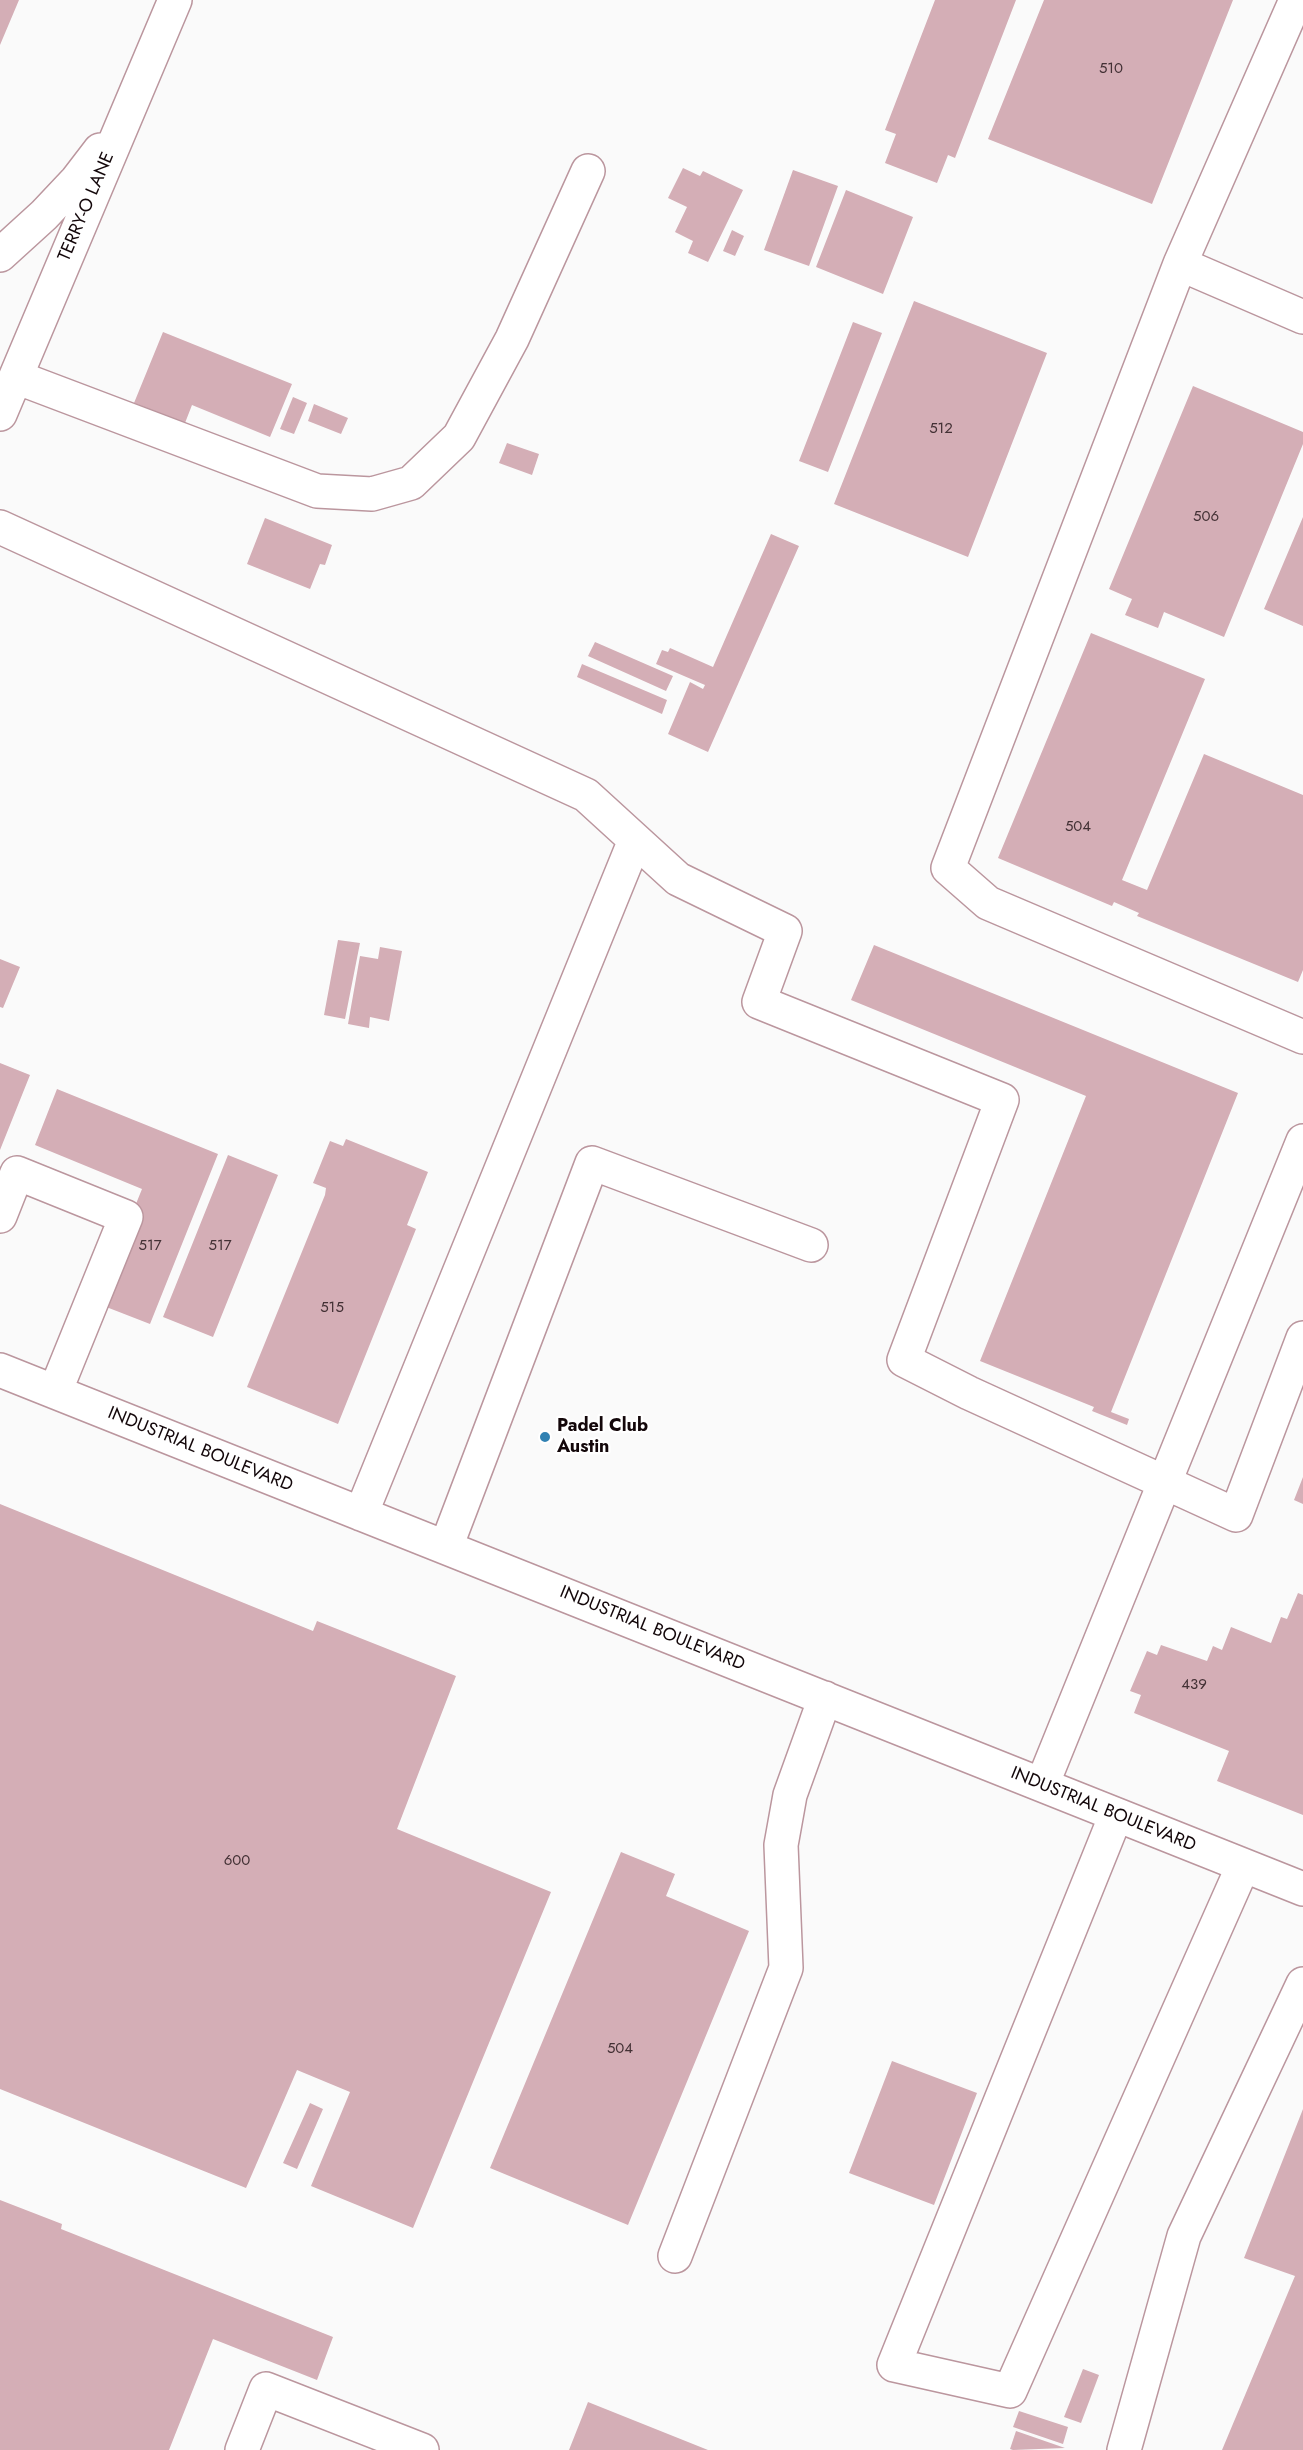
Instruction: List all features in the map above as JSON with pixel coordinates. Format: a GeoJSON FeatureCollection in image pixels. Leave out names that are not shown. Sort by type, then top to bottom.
{"type":"FeatureCollection","features":[{"type":"Feature","properties":{"kind":"street","name":"TERRY-O LANE"},"geometry":{"type":"LineString","coordinates":[[0,414],[175,0]]}},
{"type":"Feature","properties":{"kind":"street"},"geometry":{"type":"LineString","coordinates":[[1296,0],[1180,264],[948,868],[988,903],[1303,1037]]}},
{"type":"Feature","properties":{"kind":"street"},"geometry":{"type":"LineString","coordinates":[[0,255],[77,180],[126,117]]}},
{"type":"Feature","properties":{"kind":"street"},"geometry":{"type":"LineString","coordinates":[[16,377],[317,491],[372,494],[411,483],[459,437],[512,339],[588,171]]}},
{"type":"Feature","properties":{"kind":"street"},"geometry":{"type":"LineString","coordinates":[[1180,264],[1303,317]]}},
{"type":"Feature","properties":{"kind":"street"},"geometry":{"type":"LineString","coordinates":[[0,527],[586,795],[678,879],[785,932],[759,1002],[1002,1100],[904,1360],[969,1393],[1236,1515],[1303,1338]]}},
{"type":"Feature","properties":{"kind":"street"},"geometry":{"type":"LineString","coordinates":[[361,1514],[635,840]]}},
{"type":"Feature","properties":{"kind":"street"},"geometry":{"type":"LineString","coordinates":[[1042,1785],[1303,1142]]}},
{"type":"Feature","properties":{"kind":"street"},"geometry":{"type":"LineString","coordinates":[[446,1547],[592,1163],[811,1245]]}},
{"type":"Feature","properties":{"kind":"street"},"geometry":{"type":"LineString","coordinates":[[0,1216],[17,1173],[126,1217],[55,1392]]}},
{"type":"Feature","properties":{"kind":"street","name":"INDUSTRIAL BOULEVARD"},"geometry":{"type":"LineString","coordinates":[[0,1370],[1303,1889]]}},
{"type":"Feature","properties":{"kind":"street"},"geometry":{"type":"LineString","coordinates":[[675,2256],[786,1968],[780,1845],[790,1795],[825,1698]]}},
{"type":"Feature","properties":{"kind":"street"},"geometry":{"type":"LineString","coordinates":[[1116,1815],[894,2365],[1010,2391],[1243,1866]]}},
{"type":"Feature","properties":{"kind":"street"},"geometry":{"type":"LineString","coordinates":[[1124,2450],[1184,2236],[1303,1985]]}},
{"type":"Feature","properties":{"kind":"street"},"geometry":{"type":"LineString","coordinates":[[242,2450],[266,2389],[422,2450]]}},
{"type":"Feature","properties":{"kind":"building"},"geometry":{"type":"Polygon","coordinates":[[[0,0],[19,0],[0,45],[0,0]]]}},
{"type":"Feature","properties":{"kind":"building"},"geometry":{"type":"Polygon","coordinates":[[[935,0],[1016,0],[955,158],[948,155],[937,183],[885,163],[896,134],[885,130],[935,0]]]}},
{"type":"Feature","properties":{"kind":"building"},"geometry":{"type":"Polygon","coordinates":[[[1044,0],[1233,0],[1152,204],[988,139],[1044,0]]]}},
{"type":"Feature","properties":{"kind":"building"},"geometry":{"type":"Polygon","coordinates":[[[683,168],[700,176],[703,171],[743,190],[708,262],[688,253],[693,241],[675,232],[687,207],[668,198],[683,168]]]}},
{"type":"Feature","properties":{"kind":"building"},"geometry":{"type":"Polygon","coordinates":[[[793,170],[838,186],[809,266],[764,250],[793,170]]]}},
{"type":"Feature","properties":{"kind":"building"},"geometry":{"type":"Polygon","coordinates":[[[846,190],[913,217],[883,294],[816,267],[846,190]]]}},
{"type":"Feature","properties":{"kind":"building"},"geometry":{"type":"Polygon","coordinates":[[[732,230],[744,236],[735,256],[723,251],[732,230]]]}},
{"type":"Feature","properties":{"kind":"building"},"geometry":{"type":"Polygon","coordinates":[[[914,301],[1047,353],[968,557],[834,504],[914,301]]]}},
{"type":"Feature","properties":{"kind":"building"},"geometry":{"type":"Polygon","coordinates":[[[853,322],[882,333],[828,472],[799,461],[853,322]]]}},
{"type":"Feature","properties":{"kind":"building"},"geometry":{"type":"Polygon","coordinates":[[[163,332],[292,384],[270,437],[192,405],[185,423],[134,403],[163,332]]]}},
{"type":"Feature","properties":{"kind":"building"},"geometry":{"type":"Polygon","coordinates":[[[1193,386],[1303,432],[1303,444],[1224,637],[1164,612],[1158,628],[1125,615],[1132,599],[1109,589],[1193,386]]]}},
{"type":"Feature","properties":{"kind":"building"},"geometry":{"type":"Polygon","coordinates":[[[293,397],[307,403],[294,434],[280,429],[293,397]]]}},
{"type":"Feature","properties":{"kind":"building"},"geometry":{"type":"Polygon","coordinates":[[[314,404],[348,418],[341,434],[308,421],[314,404]]]}},
{"type":"Feature","properties":{"kind":"building"},"geometry":{"type":"Polygon","coordinates":[[[507,443],[539,454],[532,475],[499,463],[507,443]]]}},
{"type":"Feature","properties":{"kind":"building"},"geometry":{"type":"Polygon","coordinates":[[[1303,517],[1303,626],[1264,609],[1303,517]]]}},
{"type":"Feature","properties":{"kind":"building"},"geometry":{"type":"Polygon","coordinates":[[[265,518],[332,545],[325,565],[320,564],[310,589],[247,564],[265,518]]]}},
{"type":"Feature","properties":{"kind":"building"},"geometry":{"type":"Polygon","coordinates":[[[771,534],[799,546],[708,752],[668,734],[690,682],[703,689],[705,685],[656,664],[662,650],[668,652],[670,648],[713,667],[771,534]]]}},
{"type":"Feature","properties":{"kind":"building"},"geometry":{"type":"Polygon","coordinates":[[[1091,633],[1205,679],[1122,880],[1147,890],[1204,754],[1303,795],[1303,970],[1298,982],[1137,916],[1139,913],[1114,902],[1112,906],[998,858],[1091,633]]]}},
{"type":"Feature","properties":{"kind":"building"},"geometry":{"type":"Polygon","coordinates":[[[595,642],[673,676],[666,691],[588,656],[595,642]]]}},
{"type":"Feature","properties":{"kind":"building"},"geometry":{"type":"Polygon","coordinates":[[[582,664],[667,700],[662,714],[577,677],[582,664]]]}},
{"type":"Feature","properties":{"kind":"building"},"geometry":{"type":"Polygon","coordinates":[[[338,940],[360,943],[345,1019],[324,1015],[338,940]]]}},
{"type":"Feature","properties":{"kind":"building"},"geometry":{"type":"Polygon","coordinates":[[[874,945],[1238,1093],[1111,1412],[1129,1419],[1127,1425],[1092,1411],[1094,1407],[980,1361],[1086,1096],[851,1000],[874,945]]]}},
{"type":"Feature","properties":{"kind":"building"},"geometry":{"type":"Polygon","coordinates":[[[380,947],[402,951],[389,1021],[370,1017],[369,1028],[348,1024],[360,956],[378,959],[380,947]]]}},
{"type":"Feature","properties":{"kind":"building"},"geometry":{"type":"Polygon","coordinates":[[[0,959],[20,967],[3,1008],[0,1007],[0,959]]]}},
{"type":"Feature","properties":{"kind":"building"},"geometry":{"type":"Polygon","coordinates":[[[0,1063],[30,1075],[0,1150],[0,1063]]]}},
{"type":"Feature","properties":{"kind":"building"},"geometry":{"type":"Polygon","coordinates":[[[57,1089],[218,1154],[150,1324],[96,1303],[142,1189],[35,1145],[57,1089]]]}},
{"type":"Feature","properties":{"kind":"building"},"geometry":{"type":"Polygon","coordinates":[[[346,1139],[428,1172],[407,1225],[416,1229],[338,1424],[247,1387],[325,1195],[326,1188],[313,1183],[330,1141],[343,1146],[346,1139]]]}},
{"type":"Feature","properties":{"kind":"building"},"geometry":{"type":"Polygon","coordinates":[[[228,1155],[278,1175],[213,1337],[163,1317],[228,1155]]]}},
{"type":"Feature","properties":{"kind":"building"},"geometry":{"type":"Polygon","coordinates":[[[1303,1477],[1303,1504],[1294,1500],[1303,1477]]]}},
{"type":"Feature","properties":{"kind":"building"},"geometry":{"type":"Polygon","coordinates":[[[0,1504],[313,1631],[317,1621],[456,1676],[397,1829],[551,1892],[413,2228],[311,2186],[350,2092],[297,2070],[246,2188],[0,2089],[0,1504]]]}},
{"type":"Feature","properties":{"kind":"building"},"geometry":{"type":"Polygon","coordinates":[[[1298,1593],[1303,1595],[1303,1815],[1217,1781],[1229,1751],[1134,1713],[1141,1695],[1130,1691],[1147,1651],[1157,1655],[1161,1645],[1207,1661],[1213,1646],[1222,1650],[1231,1627],[1271,1643],[1281,1617],[1287,1619],[1298,1593]]]}},
{"type":"Feature","properties":{"kind":"building"},"geometry":{"type":"Polygon","coordinates":[[[621,1852],[675,1874],[666,1896],[749,1931],[628,2225],[490,2168],[621,1852]]]}},
{"type":"Feature","properties":{"kind":"building"},"geometry":{"type":"Polygon","coordinates":[[[892,2061],[977,2093],[934,2205],[849,2173],[892,2061]]]}},
{"type":"Feature","properties":{"kind":"building"},"geometry":{"type":"Polygon","coordinates":[[[310,2103],[323,2109],[297,2169],[283,2163],[310,2103]]]}},
{"type":"Feature","properties":{"kind":"building"},"geometry":{"type":"Polygon","coordinates":[[[1303,2109],[1303,2450],[1222,2450],[1295,2276],[1244,2258],[1303,2109]]]}},
{"type":"Feature","properties":{"kind":"building"},"geometry":{"type":"Polygon","coordinates":[[[0,2200],[62,2224],[61,2229],[333,2337],[317,2380],[213,2339],[169,2450],[0,2450],[0,2200]]]}},
{"type":"Feature","properties":{"kind":"building"},"geometry":{"type":"Polygon","coordinates":[[[1083,2369],[1099,2375],[1081,2423],[1064,2417],[1083,2369]]]}},
{"type":"Feature","properties":{"kind":"building"},"geometry":{"type":"Polygon","coordinates":[[[588,2402],[708,2450],[569,2450],[588,2402]]]}},
{"type":"Feature","properties":{"kind":"building"},"geometry":{"type":"Polygon","coordinates":[[[1019,2411],[1068,2427],[1063,2444],[1013,2427],[1019,2411]]]}},
{"type":"Feature","properties":{"kind":"building"},"geometry":{"type":"Polygon","coordinates":[[[1016,2431],[1065,2448],[1010,2449],[1016,2431]]]}},
{"type":"Feature","properties":{"kind":"place","name":"Padel Club Austin"},"geometry":{"type":"Point","coordinates":[545,1437]}}]}
